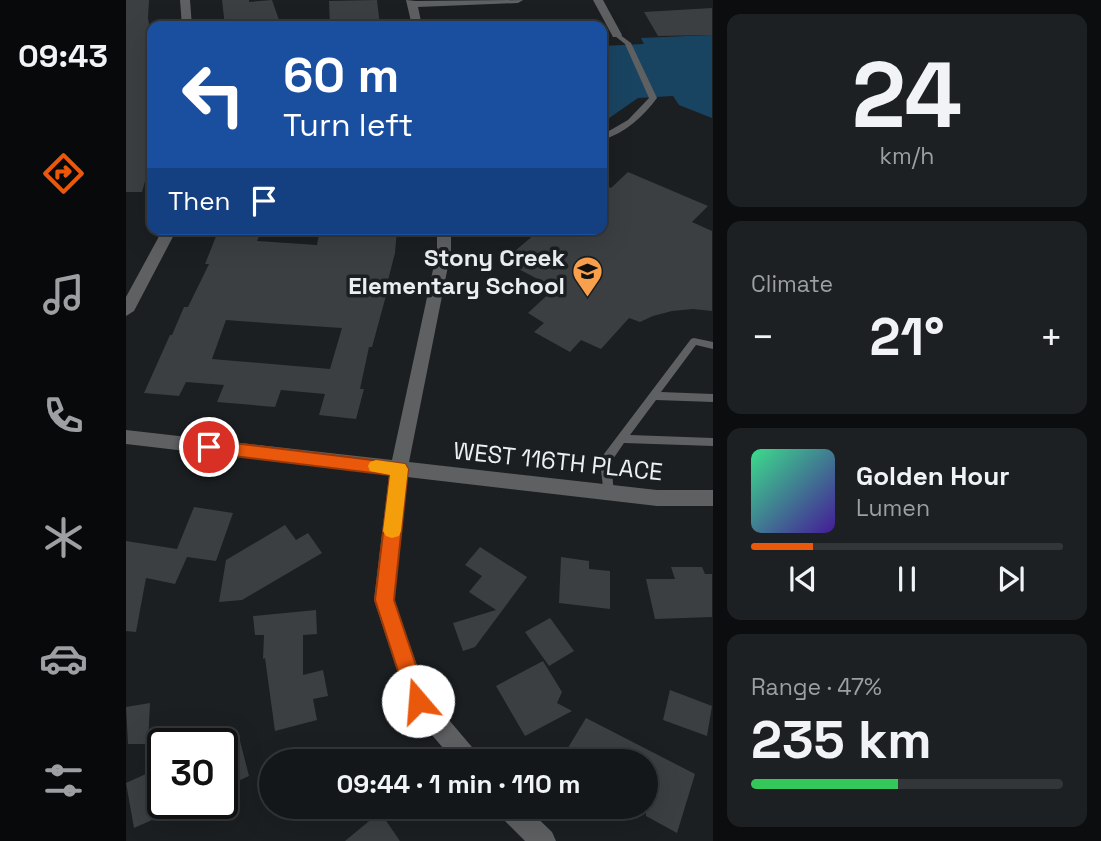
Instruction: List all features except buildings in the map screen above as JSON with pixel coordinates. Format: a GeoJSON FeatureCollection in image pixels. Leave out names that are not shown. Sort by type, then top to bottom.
{"type":"FeatureCollection","features":[{"type":"Feature","properties":{"kind":"street"},"geometry":{"type":"LineString","coordinates":[[185,0],[187,21]]}},
{"type":"Feature","properties":{"kind":"street"},"geometry":{"type":"LineString","coordinates":[[416,21],[412,2],[518,0]]}},
{"type":"Feature","properties":{"kind":"street"},"geometry":{"type":"LineString","coordinates":[[598,0],[617,35]]}},
{"type":"Feature","properties":{"kind":"street"},"geometry":{"type":"LineString","coordinates":[[126,311],[167,235]]}},
{"type":"Feature","properties":{"kind":"street"},"geometry":{"type":"LineString","coordinates":[[444,235],[444,251],[400,469],[384,600],[418,701],[460,749]]}},
{"type":"Feature","properties":{"kind":"street","name":"WEST 116TH PLACE"},"geometry":{"type":"LineString","coordinates":[[126,437],[657,498],[712,498]]}},
{"type":"Feature","properties":{"kind":"street"},"geometry":{"type":"LineString","coordinates":[[521,819],[543,841]]}},
{"type":"Feature","properties":{"kind":"lane"},"geometry":{"type":"LineString","coordinates":[[607,136],[647,107],[653,98],[628,43],[617,35]]}},
{"type":"Feature","properties":{"kind":"lane"},"geometry":{"type":"LineString","coordinates":[[608,492],[606,461],[694,341],[712,346]]}},
{"type":"Feature","properties":{"kind":"lane"},"geometry":{"type":"LineString","coordinates":[[653,396],[712,398]]}},
{"type":"Feature","properties":{"kind":"lane"},"geometry":{"type":"LineString","coordinates":[[622,439],[712,442]]}},
{"type":"Feature","properties":{"kind":"shaded area"},"geometry":{"type":"Polygon","coordinates":[[[712,35],[712,118],[679,105],[673,96],[638,98],[607,120],[607,46],[644,44],[641,38],[712,35]]]}},
{"type":"Feature","properties":{"kind":"slow traffic"},"geometry":{"type":"LineString","coordinates":[[376,466],[400,469],[392,531]]}},
{"type":"Feature","properties":{"kind":"place","name":"Stony Creek Elementary School"},"geometry":{"type":"Point","coordinates":[588,298]}},
{"type":"Feature","properties":{"kind":"route"},"geometry":{"type":"LineString","coordinates":[[209,447],[400,469],[384,600],[418,701]]}}]}
